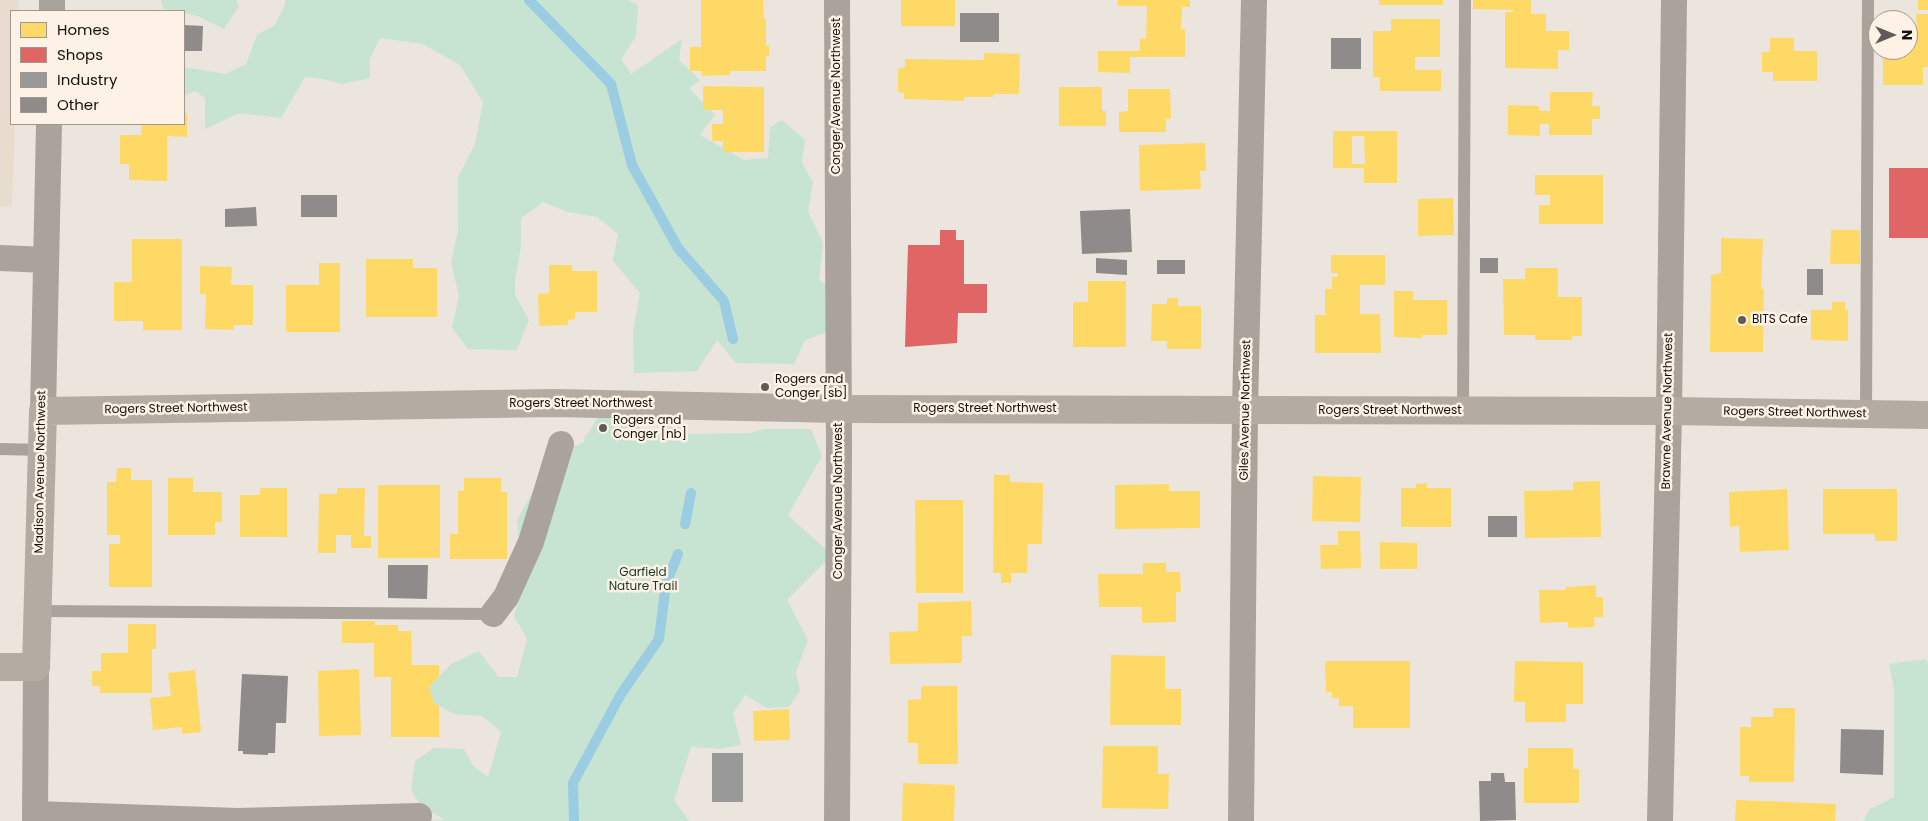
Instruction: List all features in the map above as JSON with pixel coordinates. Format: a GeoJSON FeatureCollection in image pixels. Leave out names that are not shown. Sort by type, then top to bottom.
{"type":"FeatureCollection","features":[{"type":"Feature","properties":{"kind":"street","name":"Conger Avenue Northwest"},"geometry":{"type":"LineString","coordinates":[[837,0],[839,409],[837,821]]}},
{"type":"Feature","properties":{"kind":"street","name":"Giles Avenue Northwest"},"geometry":{"type":"LineString","coordinates":[[1242,821],[1245,410],[1254,0]]}},
{"type":"Feature","properties":{"kind":"street","name":"Brawne Avenue Northwest"},"geometry":{"type":"LineString","coordinates":[[1660,821],[1669,412],[1674,0]]}},
{"type":"Feature","properties":{"kind":"street","name":"Madison Avenue Northwest"},"geometry":{"type":"LineString","coordinates":[[35,818],[36,667],[49,125]]}},
{"type":"Feature","properties":{"kind":"street"},"geometry":{"type":"LineString","coordinates":[[0,258],[46,260]]}},
{"type":"Feature","properties":{"kind":"street","name":"Rogers Street Northwest"},"geometry":{"type":"LineString","coordinates":[[43,411],[555,403],[839,409],[1669,412],[1928,416]]}},
{"type":"Feature","properties":{"kind":"street"},"geometry":{"type":"LineString","coordinates":[[493,614],[506,597],[531,542],[561,444]]}},
{"type":"Feature","properties":{"kind":"street"},"geometry":{"type":"LineString","coordinates":[[0,666],[36,667]]}},
{"type":"Feature","properties":{"kind":"street"},"geometry":{"type":"LineString","coordinates":[[35,818],[238,821],[419,816]]}},
{"type":"Feature","properties":{"kind":"lane"},"geometry":{"type":"LineString","coordinates":[[1463,412],[1465,0]]}},
{"type":"Feature","properties":{"kind":"lane"},"geometry":{"type":"LineString","coordinates":[[1866,414],[1868,0]]}},
{"type":"Feature","properties":{"kind":"lane"},"geometry":{"type":"LineString","coordinates":[[0,449],[42,450]]}},
{"type":"Feature","properties":{"kind":"lane"},"geometry":{"type":"LineString","coordinates":[[38,611],[493,614]]}},
{"type":"Feature","properties":{"kind":"shaded area"},"geometry":{"type":"Polygon","coordinates":[[[0,0],[19,0],[18,10],[10,10],[10,125],[15,125],[12,207],[0,206],[0,0]]]}},
{"type":"Feature","properties":{"kind":"green space"},"geometry":{"type":"Polygon","coordinates":[[[161,0],[236,0],[239,6],[224,29],[197,16],[185,13],[185,10],[163,9],[161,0]]]}},
{"type":"Feature","properties":{"kind":"green space"},"geometry":{"type":"Polygon","coordinates":[[[285,0],[628,0],[638,5],[636,36],[621,59],[631,74],[682,39],[679,60],[700,80],[689,88],[715,115],[700,135],[744,160],[768,158],[770,127],[782,120],[805,140],[802,163],[813,182],[808,211],[823,243],[819,280],[829,287],[830,331],[805,340],[794,364],[736,363],[717,340],[697,371],[634,373],[633,331],[640,293],[613,261],[618,234],[597,217],[567,212],[544,202],[521,218],[521,246],[515,280],[515,295],[529,320],[517,350],[468,349],[452,328],[459,296],[451,262],[458,230],[458,177],[475,144],[483,102],[460,65],[423,44],[380,38],[370,58],[370,78],[342,84],[324,79],[305,77],[281,118],[239,113],[205,129],[205,98],[195,91],[185,96],[185,67],[226,74],[246,64],[257,35],[275,25],[285,5],[285,0]]]}},
{"type":"Feature","properties":{"kind":"green space","name":"Garfield Nature Trail"},"geometry":{"type":"Polygon","coordinates":[[[619,404],[646,434],[677,423],[686,434],[750,433],[765,429],[811,429],[822,456],[788,515],[832,555],[787,600],[808,640],[796,672],[800,691],[788,707],[767,708],[745,695],[733,713],[741,745],[720,749],[691,747],[674,800],[689,821],[429,821],[445,819],[422,808],[411,790],[415,761],[434,748],[464,749],[473,766],[488,777],[501,732],[482,716],[454,714],[434,703],[429,687],[451,664],[479,651],[498,677],[517,677],[527,639],[514,616],[522,589],[517,520],[553,456],[584,442],[585,435],[587,435],[598,417],[619,404]]]}},
{"type":"Feature","properties":{"kind":"green space"},"geometry":{"type":"Polygon","coordinates":[[[1926,659],[1928,663],[1928,821],[1863,821],[1869,810],[1894,797],[1894,690],[1889,664],[1926,659]]]}},
{"type":"Feature","properties":{"kind":"building: Homes"},"geometry":{"type":"Polygon","coordinates":[[[701,0],[763,0],[764,18],[766,18],[766,46],[769,46],[769,56],[766,56],[766,71],[730,71],[730,75],[702,76],[702,71],[690,71],[690,47],[701,47],[701,0]]]}},
{"type":"Feature","properties":{"kind":"building: Homes"},"geometry":{"type":"Polygon","coordinates":[[[901,0],[955,0],[955,26],[901,26],[901,0]]]}},
{"type":"Feature","properties":{"kind":"building: Homes"},"geometry":{"type":"Polygon","coordinates":[[[1118,0],[1190,0],[1190,7],[1182,7],[1181,29],[1185,29],[1185,57],[1130,57],[1130,73],[1098,72],[1098,51],[1140,51],[1140,38],[1146,39],[1147,6],[1117,6],[1118,0]]]}},
{"type":"Feature","properties":{"kind":"building: Homes"},"geometry":{"type":"Polygon","coordinates":[[[1379,0],[1443,0],[1443,5],[1379,5],[1379,0]]]}},
{"type":"Feature","properties":{"kind":"building: Homes"},"geometry":{"type":"Polygon","coordinates":[[[1473,0],[1531,0],[1531,14],[1546,14],[1546,31],[1569,31],[1569,50],[1558,50],[1558,69],[1505,68],[1505,12],[1513,12],[1513,10],[1473,9],[1473,0]]]}},
{"type":"Feature","properties":{"kind":"building: Homes"},"geometry":{"type":"Polygon","coordinates":[[[1918,0],[1928,0],[1928,10],[1918,10],[1918,0]]]}},
{"type":"Feature","properties":{"kind":"building: Homes"},"geometry":{"type":"Polygon","coordinates":[[[1918,14],[1928,14],[1928,67],[1923,67],[1923,85],[1883,85],[1883,60],[1918,60],[1918,14]]]}},
{"type":"Feature","properties":{"kind":"building: Homes"},"geometry":{"type":"Polygon","coordinates":[[[1391,19],[1440,19],[1440,57],[1415,57],[1415,70],[1441,70],[1441,91],[1380,91],[1380,77],[1373,77],[1373,31],[1391,31],[1391,19]]]}},
{"type":"Feature","properties":{"kind":"building: Homes"},"geometry":{"type":"Polygon","coordinates":[[[1770,38],[1794,38],[1794,51],[1817,51],[1817,81],[1773,81],[1773,72],[1762,72],[1762,52],[1770,52],[1770,38]]]}},
{"type":"Feature","properties":{"kind":"building: Homes"},"geometry":{"type":"Polygon","coordinates":[[[984,53],[1020,54],[1019,94],[993,94],[993,97],[964,97],[964,101],[904,99],[904,93],[898,92],[898,69],[905,67],[905,59],[984,60],[984,53]]]}},
{"type":"Feature","properties":{"kind":"building: Homes"},"geometry":{"type":"Polygon","coordinates":[[[703,86],[764,87],[764,152],[723,152],[723,141],[712,141],[712,124],[723,124],[723,110],[703,110],[703,86]]]}},
{"type":"Feature","properties":{"kind":"building: Homes"},"geometry":{"type":"Polygon","coordinates":[[[1059,87],[1102,87],[1102,111],[1106,111],[1106,126],[1059,126],[1059,87]]]}},
{"type":"Feature","properties":{"kind":"building: Homes"},"geometry":{"type":"Polygon","coordinates":[[[1128,89],[1170,89],[1171,119],[1166,119],[1166,132],[1119,132],[1119,112],[1128,111],[1128,89]]]}},
{"type":"Feature","properties":{"kind":"building: Homes"},"geometry":{"type":"Polygon","coordinates":[[[1550,92],[1593,92],[1592,106],[1600,106],[1600,119],[1592,119],[1592,135],[1549,135],[1549,124],[1540,124],[1540,136],[1508,135],[1508,105],[1539,106],[1539,111],[1550,111],[1550,92]]]}},
{"type":"Feature","properties":{"kind":"building: Homes"},"geometry":{"type":"Polygon","coordinates":[[[185,113],[187,113],[187,137],[167,136],[167,181],[129,180],[129,164],[120,164],[120,135],[141,135],[142,125],[185,125],[185,113]]]}},
{"type":"Feature","properties":{"kind":"building: Homes"},"geometry":{"type":"Polygon","coordinates":[[[1333,131],[1397,131],[1397,183],[1364,183],[1364,168],[1333,168],[1333,131]],[[1352,136],[1352,164],[1365,164],[1364,136],[1352,136]]]}},
{"type":"Feature","properties":{"kind":"building: Homes"},"geometry":{"type":"Polygon","coordinates":[[[1205,143],[1206,171],[1200,171],[1201,189],[1140,191],[1139,145],[1205,143]]]}},
{"type":"Feature","properties":{"kind":"building: Homes"},"geometry":{"type":"Polygon","coordinates":[[[1535,175],[1603,175],[1603,224],[1539,224],[1539,205],[1550,205],[1550,195],[1535,195],[1535,175]]]}},
{"type":"Feature","properties":{"kind":"building: Homes"},"geometry":{"type":"Polygon","coordinates":[[[1453,198],[1454,235],[1418,236],[1418,199],[1453,198]]]}},
{"type":"Feature","properties":{"kind":"building: Homes"},"geometry":{"type":"Polygon","coordinates":[[[1831,230],[1860,230],[1860,264],[1830,264],[1831,230]]]}},
{"type":"Feature","properties":{"kind":"building: Homes"},"geometry":{"type":"Polygon","coordinates":[[[1721,238],[1763,239],[1761,288],[1764,290],[1763,352],[1710,352],[1711,275],[1721,273],[1721,238]]]}},
{"type":"Feature","properties":{"kind":"building: Homes"},"geometry":{"type":"Polygon","coordinates":[[[132,239],[182,239],[182,330],[143,330],[143,321],[114,321],[114,282],[132,282],[132,239]]]}},
{"type":"Feature","properties":{"kind":"building: Homes"},"geometry":{"type":"Polygon","coordinates":[[[1331,255],[1385,255],[1385,285],[1360,285],[1360,314],[1380,314],[1381,353],[1315,353],[1315,315],[1325,315],[1325,289],[1332,289],[1332,277],[1338,277],[1338,273],[1331,273],[1331,255]]]}},
{"type":"Feature","properties":{"kind":"building: Homes"},"geometry":{"type":"Polygon","coordinates":[[[366,259],[413,259],[413,268],[437,268],[437,317],[366,317],[366,259]]]}},
{"type":"Feature","properties":{"kind":"building: Homes"},"geometry":{"type":"Polygon","coordinates":[[[319,263],[340,263],[340,332],[286,332],[286,285],[319,285],[319,263]]]}},
{"type":"Feature","properties":{"kind":"building: Homes"},"geometry":{"type":"Polygon","coordinates":[[[549,265],[572,265],[572,271],[597,271],[597,312],[575,312],[575,319],[568,320],[568,325],[539,326],[538,294],[549,293],[549,265]]]}},
{"type":"Feature","properties":{"kind":"building: Homes"},"geometry":{"type":"Polygon","coordinates":[[[200,266],[232,267],[231,285],[253,285],[253,325],[234,325],[234,330],[205,329],[206,294],[200,294],[200,266]]]}},
{"type":"Feature","properties":{"kind":"building: Homes"},"geometry":{"type":"Polygon","coordinates":[[[1525,268],[1558,268],[1558,297],[1582,297],[1582,336],[1572,336],[1572,340],[1535,340],[1535,335],[1504,335],[1503,279],[1525,279],[1525,268]]]}},
{"type":"Feature","properties":{"kind":"building: Homes"},"geometry":{"type":"Polygon","coordinates":[[[1088,281],[1126,281],[1126,347],[1073,347],[1073,302],[1088,302],[1088,281]]]}},
{"type":"Feature","properties":{"kind":"building: Homes"},"geometry":{"type":"Polygon","coordinates":[[[1394,291],[1413,291],[1413,300],[1447,300],[1447,335],[1422,335],[1422,338],[1394,337],[1394,291]]]}},
{"type":"Feature","properties":{"kind":"building: Homes"},"geometry":{"type":"Polygon","coordinates":[[[1167,298],[1178,298],[1178,306],[1201,306],[1201,349],[1167,349],[1167,341],[1151,341],[1152,304],[1167,304],[1167,298]]]}},
{"type":"Feature","properties":{"kind":"building: Homes"},"geometry":{"type":"Polygon","coordinates":[[[1832,302],[1845,302],[1845,310],[1848,310],[1848,341],[1811,340],[1811,310],[1832,310],[1832,302]]]}},
{"type":"Feature","properties":{"kind":"building: Homes"},"geometry":{"type":"Polygon","coordinates":[[[117,468],[131,468],[131,480],[152,480],[152,587],[109,587],[109,544],[120,544],[120,535],[107,535],[107,482],[116,482],[117,468]]]}},
{"type":"Feature","properties":{"kind":"building: Homes"},"geometry":{"type":"Polygon","coordinates":[[[994,475],[1010,475],[1010,482],[1043,483],[1042,544],[1028,544],[1027,573],[1011,573],[1011,583],[1001,583],[1001,573],[993,573],[994,475]]]}},
{"type":"Feature","properties":{"kind":"building: Homes"},"geometry":{"type":"Polygon","coordinates":[[[1313,476],[1361,477],[1360,522],[1312,521],[1313,476]]]}},
{"type":"Feature","properties":{"kind":"building: Homes"},"geometry":{"type":"Polygon","coordinates":[[[168,478],[193,478],[193,492],[222,492],[222,522],[215,522],[215,535],[168,535],[168,478]]]}},
{"type":"Feature","properties":{"kind":"building: Homes"},"geometry":{"type":"Polygon","coordinates":[[[464,478],[501,478],[501,492],[507,492],[507,559],[450,559],[450,534],[458,534],[458,491],[464,491],[464,478]]]}},
{"type":"Feature","properties":{"kind":"building: Homes"},"geometry":{"type":"Polygon","coordinates":[[[1600,481],[1601,537],[1525,538],[1524,491],[1573,490],[1573,482],[1600,481]]]}},
{"type":"Feature","properties":{"kind":"building: Homes"},"geometry":{"type":"Polygon","coordinates":[[[1427,483],[1427,488],[1451,488],[1451,527],[1401,527],[1401,488],[1416,488],[1416,484],[1427,483]]]}},
{"type":"Feature","properties":{"kind":"building: Homes"},"geometry":{"type":"Polygon","coordinates":[[[1169,484],[1169,491],[1200,491],[1200,528],[1115,529],[1115,485],[1169,484]]]}},
{"type":"Feature","properties":{"kind":"building: Homes"},"geometry":{"type":"Polygon","coordinates":[[[378,485],[440,485],[440,558],[378,558],[378,485]]]}},
{"type":"Feature","properties":{"kind":"building: Homes"},"geometry":{"type":"Polygon","coordinates":[[[260,488],[287,488],[287,537],[240,537],[240,495],[260,495],[260,488]]]}},
{"type":"Feature","properties":{"kind":"building: Homes"},"geometry":{"type":"Polygon","coordinates":[[[337,488],[365,488],[364,536],[371,536],[371,548],[351,548],[351,535],[336,535],[336,553],[318,553],[319,494],[337,494],[337,488]]]}},
{"type":"Feature","properties":{"kind":"building: Homes"},"geometry":{"type":"Polygon","coordinates":[[[1787,489],[1789,550],[1740,552],[1739,526],[1730,527],[1729,492],[1787,489]]]}},
{"type":"Feature","properties":{"kind":"building: Homes"},"geometry":{"type":"Polygon","coordinates":[[[1823,489],[1897,489],[1897,541],[1875,541],[1875,534],[1823,534],[1823,489]]]}},
{"type":"Feature","properties":{"kind":"building: Homes"},"geometry":{"type":"Polygon","coordinates":[[[915,500],[963,500],[963,593],[916,593],[915,500]]]}},
{"type":"Feature","properties":{"kind":"building: Homes"},"geometry":{"type":"Polygon","coordinates":[[[1338,531],[1360,531],[1361,568],[1321,569],[1320,545],[1338,545],[1338,531]]]}},
{"type":"Feature","properties":{"kind":"building: Homes"},"geometry":{"type":"Polygon","coordinates":[[[1380,542],[1417,543],[1417,569],[1380,569],[1380,542]]]}},
{"type":"Feature","properties":{"kind":"building: Homes"},"geometry":{"type":"Polygon","coordinates":[[[1143,563],[1166,563],[1166,572],[1180,572],[1181,592],[1176,592],[1176,622],[1142,623],[1142,607],[1099,607],[1098,574],[1143,574],[1143,563]]]}},
{"type":"Feature","properties":{"kind":"building: Homes"},"geometry":{"type":"Polygon","coordinates":[[[1596,585],[1596,597],[1603,597],[1603,617],[1594,617],[1595,627],[1568,628],[1568,622],[1540,623],[1539,590],[1566,590],[1566,587],[1596,585]]]}},
{"type":"Feature","properties":{"kind":"building: Homes"},"geometry":{"type":"Polygon","coordinates":[[[971,601],[972,636],[962,636],[962,663],[890,664],[889,632],[918,631],[918,603],[971,601]]]}},
{"type":"Feature","properties":{"kind":"building: Homes"},"geometry":{"type":"Polygon","coordinates":[[[342,621],[375,621],[375,625],[398,625],[398,631],[411,631],[412,665],[439,665],[439,676],[429,687],[434,703],[439,706],[439,737],[391,737],[391,677],[374,677],[374,643],[342,643],[342,621]]]}},
{"type":"Feature","properties":{"kind":"building: Homes"},"geometry":{"type":"Polygon","coordinates":[[[128,624],[156,624],[156,649],[152,649],[152,693],[100,693],[100,686],[92,686],[92,671],[101,671],[101,653],[128,653],[128,624]]]}},
{"type":"Feature","properties":{"kind":"building: Homes"},"geometry":{"type":"Polygon","coordinates":[[[1111,655],[1165,656],[1165,689],[1181,689],[1181,725],[1110,725],[1111,655]]]}},
{"type":"Feature","properties":{"kind":"building: Homes"},"geometry":{"type":"Polygon","coordinates":[[[1325,661],[1410,661],[1410,728],[1353,728],[1353,706],[1339,706],[1339,698],[1332,698],[1332,692],[1326,692],[1325,661]]]}},
{"type":"Feature","properties":{"kind":"building: Homes"},"geometry":{"type":"Polygon","coordinates":[[[1515,661],[1583,662],[1583,704],[1566,704],[1566,722],[1525,722],[1525,702],[1514,702],[1515,661]]]}},
{"type":"Feature","properties":{"kind":"building: Homes"},"geometry":{"type":"Polygon","coordinates":[[[359,669],[361,735],[319,736],[318,671],[359,669]]]}},
{"type":"Feature","properties":{"kind":"building: Homes"},"geometry":{"type":"Polygon","coordinates":[[[195,670],[201,732],[182,734],[182,727],[153,730],[150,698],[171,696],[168,673],[195,670]]]}},
{"type":"Feature","properties":{"kind":"building: Homes"},"geometry":{"type":"Polygon","coordinates":[[[921,686],[957,686],[958,764],[918,764],[918,743],[908,743],[908,700],[921,699],[921,686]]]}},
{"type":"Feature","properties":{"kind":"building: Homes"},"geometry":{"type":"Polygon","coordinates":[[[1773,708],[1795,708],[1794,782],[1749,782],[1749,776],[1740,776],[1740,727],[1751,727],[1751,717],[1773,717],[1773,708]]]}},
{"type":"Feature","properties":{"kind":"building: Homes"},"geometry":{"type":"Polygon","coordinates":[[[789,709],[790,740],[754,741],[753,711],[789,709]]]}},
{"type":"Feature","properties":{"kind":"building: Homes"},"geometry":{"type":"Polygon","coordinates":[[[1103,746],[1158,746],[1158,774],[1169,774],[1168,809],[1102,808],[1103,746]]]}},
{"type":"Feature","properties":{"kind":"building: Homes"},"geometry":{"type":"Polygon","coordinates":[[[1528,748],[1573,748],[1573,769],[1579,769],[1579,803],[1524,803],[1524,768],[1528,768],[1528,748]]]}},
{"type":"Feature","properties":{"kind":"building: Homes"},"geometry":{"type":"Polygon","coordinates":[[[903,783],[955,785],[954,821],[902,821],[903,783]]]}},
{"type":"Feature","properties":{"kind":"building: Homes"},"geometry":{"type":"Polygon","coordinates":[[[1736,800],[1836,804],[1835,821],[1735,821],[1736,800]]]}},
{"type":"Feature","properties":{"kind":"building: Shops"},"geometry":{"type":"Polygon","coordinates":[[[1889,168],[1928,168],[1928,238],[1889,238],[1889,168]]]}},
{"type":"Feature","properties":{"kind":"building: Shops"},"geometry":{"type":"Polygon","coordinates":[[[940,230],[956,230],[956,240],[964,240],[964,284],[987,284],[987,313],[958,313],[957,343],[905,347],[908,245],[940,245],[940,230]]]}},
{"type":"Feature","properties":{"kind":"building: Industry"},"geometry":{"type":"Polygon","coordinates":[[[712,753],[743,753],[743,802],[712,802],[712,753]]]}},
{"type":"Feature","properties":{"kind":"building: Other"},"geometry":{"type":"Polygon","coordinates":[[[960,13],[999,13],[999,42],[960,42],[960,13]]]}},
{"type":"Feature","properties":{"kind":"building: Other"},"geometry":{"type":"Polygon","coordinates":[[[185,25],[203,26],[202,51],[185,51],[185,25]]]}},
{"type":"Feature","properties":{"kind":"building: Other"},"geometry":{"type":"Polygon","coordinates":[[[1331,38],[1361,38],[1361,69],[1331,69],[1331,38]]]}},
{"type":"Feature","properties":{"kind":"building: Other"},"geometry":{"type":"Polygon","coordinates":[[[301,195],[337,195],[337,217],[301,217],[301,195]]]}},
{"type":"Feature","properties":{"kind":"building: Other"},"geometry":{"type":"Polygon","coordinates":[[[256,207],[257,226],[225,227],[225,209],[256,207]]]}},
{"type":"Feature","properties":{"kind":"building: Other"},"geometry":{"type":"Polygon","coordinates":[[[1130,209],[1132,252],[1082,254],[1080,211],[1130,209]]]}},
{"type":"Feature","properties":{"kind":"building: Other"},"geometry":{"type":"Polygon","coordinates":[[[1096,258],[1127,260],[1127,275],[1096,273],[1096,258]]]}},
{"type":"Feature","properties":{"kind":"building: Other"},"geometry":{"type":"Polygon","coordinates":[[[1480,258],[1498,258],[1498,273],[1480,273],[1480,258]]]}},
{"type":"Feature","properties":{"kind":"building: Other"},"geometry":{"type":"Polygon","coordinates":[[[1157,260],[1185,260],[1185,274],[1157,274],[1157,260]]]}},
{"type":"Feature","properties":{"kind":"building: Other"},"geometry":{"type":"Polygon","coordinates":[[[1807,269],[1823,269],[1823,295],[1807,295],[1807,269]]]}},
{"type":"Feature","properties":{"kind":"building: Other"},"geometry":{"type":"Polygon","coordinates":[[[1488,516],[1517,516],[1517,537],[1488,537],[1488,516]]]}},
{"type":"Feature","properties":{"kind":"building: Other"},"geometry":{"type":"Polygon","coordinates":[[[388,565],[428,565],[427,599],[388,598],[388,565]]]}},
{"type":"Feature","properties":{"kind":"building: Other"},"geometry":{"type":"Polygon","coordinates":[[[242,674],[288,676],[286,723],[276,723],[275,753],[268,753],[268,755],[243,754],[243,751],[238,751],[242,674]]]}},
{"type":"Feature","properties":{"kind":"building: Other"},"geometry":{"type":"Polygon","coordinates":[[[1841,729],[1884,730],[1883,775],[1840,773],[1841,729]]]}},
{"type":"Feature","properties":{"kind":"building: Other"},"geometry":{"type":"Polygon","coordinates":[[[1491,773],[1504,773],[1505,782],[1515,782],[1516,820],[1480,821],[1479,781],[1491,781],[1491,773]]]}},
{"type":"Feature","properties":{"kind":"waterway"},"geometry":{"type":"LineString","coordinates":[[529,0],[611,84],[632,165],[678,248],[724,301],[733,339]]}},
{"type":"Feature","properties":{"kind":"waterway"},"geometry":{"type":"LineString","coordinates":[[685,524],[691,493]]}},
{"type":"Feature","properties":{"kind":"waterway"},"geometry":{"type":"LineString","coordinates":[[574,821],[573,783],[621,694],[659,639],[666,584],[678,554]]}},
{"type":"Feature","properties":{"kind":"place","name":"BITS Cafe"},"geometry":{"type":"Point","coordinates":[1742,320]}},
{"type":"Feature","properties":{"kind":"place","name":"Rogers and Conger [sb]"},"geometry":{"type":"Point","coordinates":[765,387]}},
{"type":"Feature","properties":{"kind":"place","name":"Rogers and Conger [nb]"},"geometry":{"type":"Point","coordinates":[603,428]}}]}
